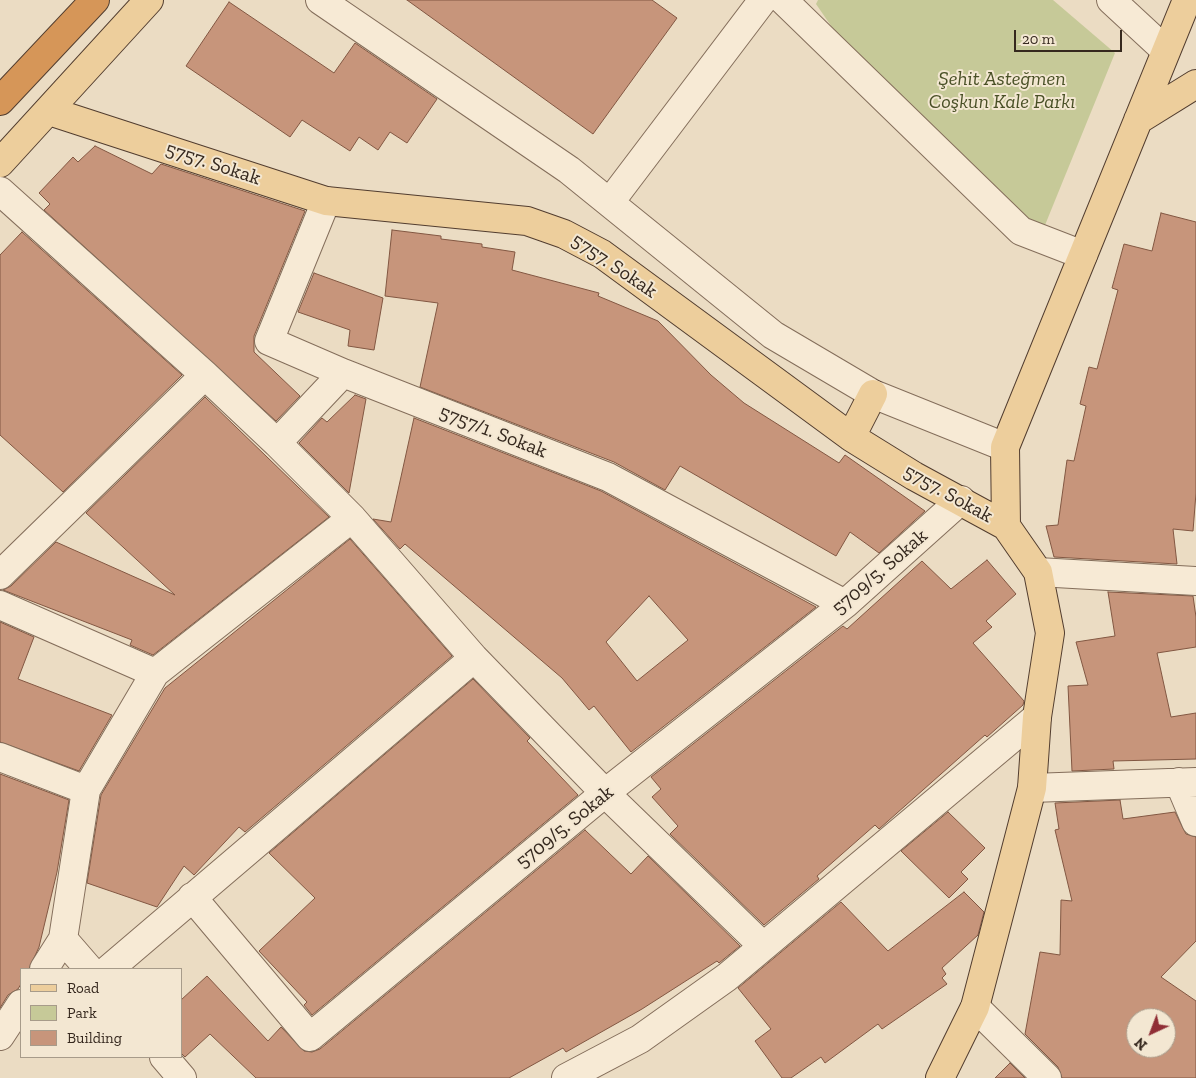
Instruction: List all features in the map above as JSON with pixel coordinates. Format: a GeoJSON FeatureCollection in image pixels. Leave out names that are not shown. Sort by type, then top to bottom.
{"type":"FeatureCollection","features":[{"type":"Feature","properties":{"kind":"highway"},"geometry":{"type":"LineString","coordinates":[[0,101],[94,0]]}},
{"type":"Feature","properties":{"kind":"main road"},"geometry":{"type":"LineString","coordinates":[[0,163],[149,0]]}},
{"type":"Feature","properties":{"kind":"main road"},"geometry":{"type":"LineString","coordinates":[[940,1078],[975,1007],[1032,788],[1037,717],[1050,634],[1038,572],[1006,526],[1005,447],[1165,50],[1187,0]]}},
{"type":"Feature","properties":{"kind":"main road"},"geometry":{"type":"LineString","coordinates":[[1138,120],[1196,84]]}},
{"type":"Feature","properties":{"kind":"main road","name":"5757. Sokak"},"geometry":{"type":"LineString","coordinates":[[49,111],[326,201],[527,221],[564,234],[602,254],[851,437],[1006,526]]}},
{"type":"Feature","properties":{"kind":"main road"},"geometry":{"type":"LineString","coordinates":[[851,437],[873,394]]}},
{"type":"Feature","properties":{"kind":"street"},"geometry":{"type":"LineString","coordinates":[[320,0],[569,170],[773,335],[873,394],[1005,447]]}},
{"type":"Feature","properties":{"kind":"street"},"geometry":{"type":"LineString","coordinates":[[610,202],[763,0]]}},
{"type":"Feature","properties":{"kind":"street"},"geometry":{"type":"LineString","coordinates":[[783,0],[1021,231],[1083,255]]}},
{"type":"Feature","properties":{"kind":"street"},"geometry":{"type":"LineString","coordinates":[[1111,0],[1165,50]]}},
{"type":"Feature","properties":{"kind":"street"},"geometry":{"type":"LineString","coordinates":[[0,191],[277,442],[352,518],[474,658],[605,793],[763,946]]}},
{"type":"Feature","properties":{"kind":"street","name":"5757/1. Sokak"},"geometry":{"type":"LineString","coordinates":[[326,201],[269,341],[343,373],[608,477],[845,604]]}},
{"type":"Feature","properties":{"kind":"street"},"geometry":{"type":"LineString","coordinates":[[277,442],[343,373]]}},
{"type":"Feature","properties":{"kind":"street"},"geometry":{"type":"LineString","coordinates":[[0,575],[205,375]]}},
{"type":"Feature","properties":{"kind":"street","name":"5709/5. Sokak"},"geometry":{"type":"LineString","coordinates":[[192,896],[310,1037],[605,793],[845,604],[961,500]]}},
{"type":"Feature","properties":{"kind":"street"},"geometry":{"type":"LineString","coordinates":[[45,968],[63,939],[86,790],[155,673],[352,518]]}},
{"type":"Feature","properties":{"kind":"street"},"geometry":{"type":"LineString","coordinates":[[1038,572],[1196,581]]}},
{"type":"Feature","properties":{"kind":"street"},"geometry":{"type":"LineString","coordinates":[[0,605],[155,673]]}},
{"type":"Feature","properties":{"kind":"street"},"geometry":{"type":"LineString","coordinates":[[110,968],[192,896],[474,658]]}},
{"type":"Feature","properties":{"kind":"street"},"geometry":{"type":"LineString","coordinates":[[566,1078],[640,1039],[727,977],[1037,717]]}},
{"type":"Feature","properties":{"kind":"street"},"geometry":{"type":"LineString","coordinates":[[0,757],[86,790]]}},
{"type":"Feature","properties":{"kind":"street"},"geometry":{"type":"LineString","coordinates":[[1032,788],[1188,782],[1196,822]]}},
{"type":"Feature","properties":{"kind":"street"},"geometry":{"type":"LineString","coordinates":[[63,939],[88,968]]}},
{"type":"Feature","properties":{"kind":"street"},"geometry":{"type":"LineString","coordinates":[[0,1036],[20,1006]]}},
{"type":"Feature","properties":{"kind":"street"},"geometry":{"type":"LineString","coordinates":[[975,1007],[1046,1078]]}},
{"type":"Feature","properties":{"kind":"street"},"geometry":{"type":"LineString","coordinates":[[165,1058],[182,1078]]}},
{"type":"Feature","properties":{"kind":"green space","name":"Şehit Asteğmen Coşkun Kale Parkı"},"geometry":{"type":"Polygon","coordinates":[[[818,0],[1053,0],[1115,53],[1043,230],[1003,213],[891,113],[816,4],[818,0]]]}},
{"type":"Feature","properties":{"kind":"building"},"geometry":{"type":"Polygon","coordinates":[[[407,0],[652,0],[677,18],[593,134],[407,0]]]}},
{"type":"Feature","properties":{"kind":"building"},"geometry":{"type":"Polygon","coordinates":[[[229,2],[334,73],[355,43],[437,99],[407,143],[390,132],[378,150],[359,137],[350,151],[302,120],[290,137],[186,66],[229,2]]]}},
{"type":"Feature","properties":{"kind":"building"},"geometry":{"type":"Polygon","coordinates":[[[95,146],[152,174],[161,164],[305,211],[254,336],[254,352],[300,396],[276,421],[44,210],[50,204],[39,193],[73,157],[78,162],[95,146]]]}},
{"type":"Feature","properties":{"kind":"building"},"geometry":{"type":"Polygon","coordinates":[[[1161,213],[1196,222],[1196,493],[1193,531],[1173,529],[1177,564],[1054,557],[1046,526],[1058,525],[1067,460],[1074,461],[1086,406],[1080,404],[1089,367],[1097,369],[1118,290],[1112,288],[1124,244],[1152,251],[1161,213]]]}},
{"type":"Feature","properties":{"kind":"building"},"geometry":{"type":"Polygon","coordinates":[[[392,230],[441,236],[441,239],[482,244],[482,247],[515,252],[512,270],[599,293],[598,296],[658,321],[711,375],[744,403],[839,463],[845,455],[925,511],[879,553],[850,532],[836,556],[680,466],[665,490],[614,462],[420,387],[438,303],[385,296],[392,230]]]}},
{"type":"Feature","properties":{"kind":"building"},"geometry":{"type":"Polygon","coordinates":[[[22,232],[182,375],[63,492],[0,435],[0,255],[22,232]]]}},
{"type":"Feature","properties":{"kind":"building"},"geometry":{"type":"Polygon","coordinates":[[[314,273],[383,298],[374,350],[348,346],[350,330],[298,312],[314,273]]]}},
{"type":"Feature","properties":{"kind":"building"},"geometry":{"type":"Polygon","coordinates":[[[355,395],[366,399],[349,493],[299,443],[322,418],[327,422],[355,395]]]}},
{"type":"Feature","properties":{"kind":"building"},"geometry":{"type":"Polygon","coordinates":[[[205,397],[329,517],[153,655],[130,645],[132,640],[3,590],[11,586],[56,542],[175,595],[86,513],[205,397]]]}},
{"type":"Feature","properties":{"kind":"building"},"geometry":{"type":"Polygon","coordinates":[[[414,418],[601,491],[816,607],[631,752],[594,706],[589,710],[562,678],[405,544],[400,549],[373,519],[391,522],[414,418]],[[649,596],[606,642],[637,681],[688,640],[649,596]]]}},
{"type":"Feature","properties":{"kind":"building"},"geometry":{"type":"Polygon","coordinates":[[[350,539],[452,656],[245,832],[239,827],[194,875],[184,866],[157,907],[87,883],[101,795],[165,688],[350,539]]]}},
{"type":"Feature","properties":{"kind":"building"},"geometry":{"type":"Polygon","coordinates":[[[987,560],[1016,594],[986,621],[992,627],[973,643],[1024,701],[1023,705],[987,737],[985,735],[879,829],[875,825],[817,876],[819,879],[764,925],[670,834],[678,826],[652,797],[661,789],[651,777],[843,626],[847,629],[922,561],[951,589],[987,560]]]}},
{"type":"Feature","properties":{"kind":"building"},"geometry":{"type":"Polygon","coordinates":[[[1108,592],[1193,596],[1196,617],[1196,647],[1157,653],[1171,717],[1196,713],[1196,759],[1113,761],[1114,769],[1072,771],[1068,686],[1088,685],[1076,642],[1115,636],[1108,592]]]}},
{"type":"Feature","properties":{"kind":"building"},"geometry":{"type":"Polygon","coordinates":[[[0,622],[34,637],[18,679],[112,715],[79,771],[0,742],[0,622]]]}},
{"type":"Feature","properties":{"kind":"building"},"geometry":{"type":"Polygon","coordinates":[[[473,679],[530,738],[527,741],[578,795],[312,1015],[304,1005],[307,1002],[259,951],[315,898],[269,853],[473,679]]]}},
{"type":"Feature","properties":{"kind":"building"},"geometry":{"type":"Polygon","coordinates":[[[0,774],[69,800],[57,872],[39,947],[29,968],[20,968],[20,986],[18,989],[8,995],[0,1008],[0,774]]]}},
{"type":"Feature","properties":{"kind":"building"},"geometry":{"type":"Polygon","coordinates":[[[1120,800],[1123,819],[1175,812],[1186,834],[1196,837],[1196,941],[1161,977],[1196,1001],[1196,1078],[1062,1078],[1058,1067],[1025,1034],[1040,952],[1060,955],[1061,900],[1072,901],[1055,830],[1059,829],[1055,803],[1120,800]]]}},
{"type":"Feature","properties":{"kind":"building"},"geometry":{"type":"Polygon","coordinates":[[[948,812],[985,848],[961,872],[968,879],[949,898],[901,851],[948,812]]]}},
{"type":"Feature","properties":{"kind":"building"},"geometry":{"type":"Polygon","coordinates":[[[585,830],[631,874],[648,856],[740,946],[719,963],[717,961],[642,1009],[566,1052],[563,1048],[509,1078],[256,1078],[210,1034],[185,1057],[182,1054],[182,999],[207,976],[268,1041],[281,1027],[304,1051],[312,1052],[320,1049],[585,830]]]}},
{"type":"Feature","properties":{"kind":"building"},"geometry":{"type":"Polygon","coordinates":[[[964,892],[984,912],[978,935],[942,968],[946,974],[942,978],[947,984],[882,1029],[878,1024],[825,1063],[821,1057],[791,1078],[782,1078],[755,1041],[771,1029],[738,988],[841,902],[888,951],[964,892]]]}},
{"type":"Feature","properties":{"kind":"building"},"geometry":{"type":"Polygon","coordinates":[[[1010,1063],[1025,1078],[995,1078],[1010,1063]]]}}]}
